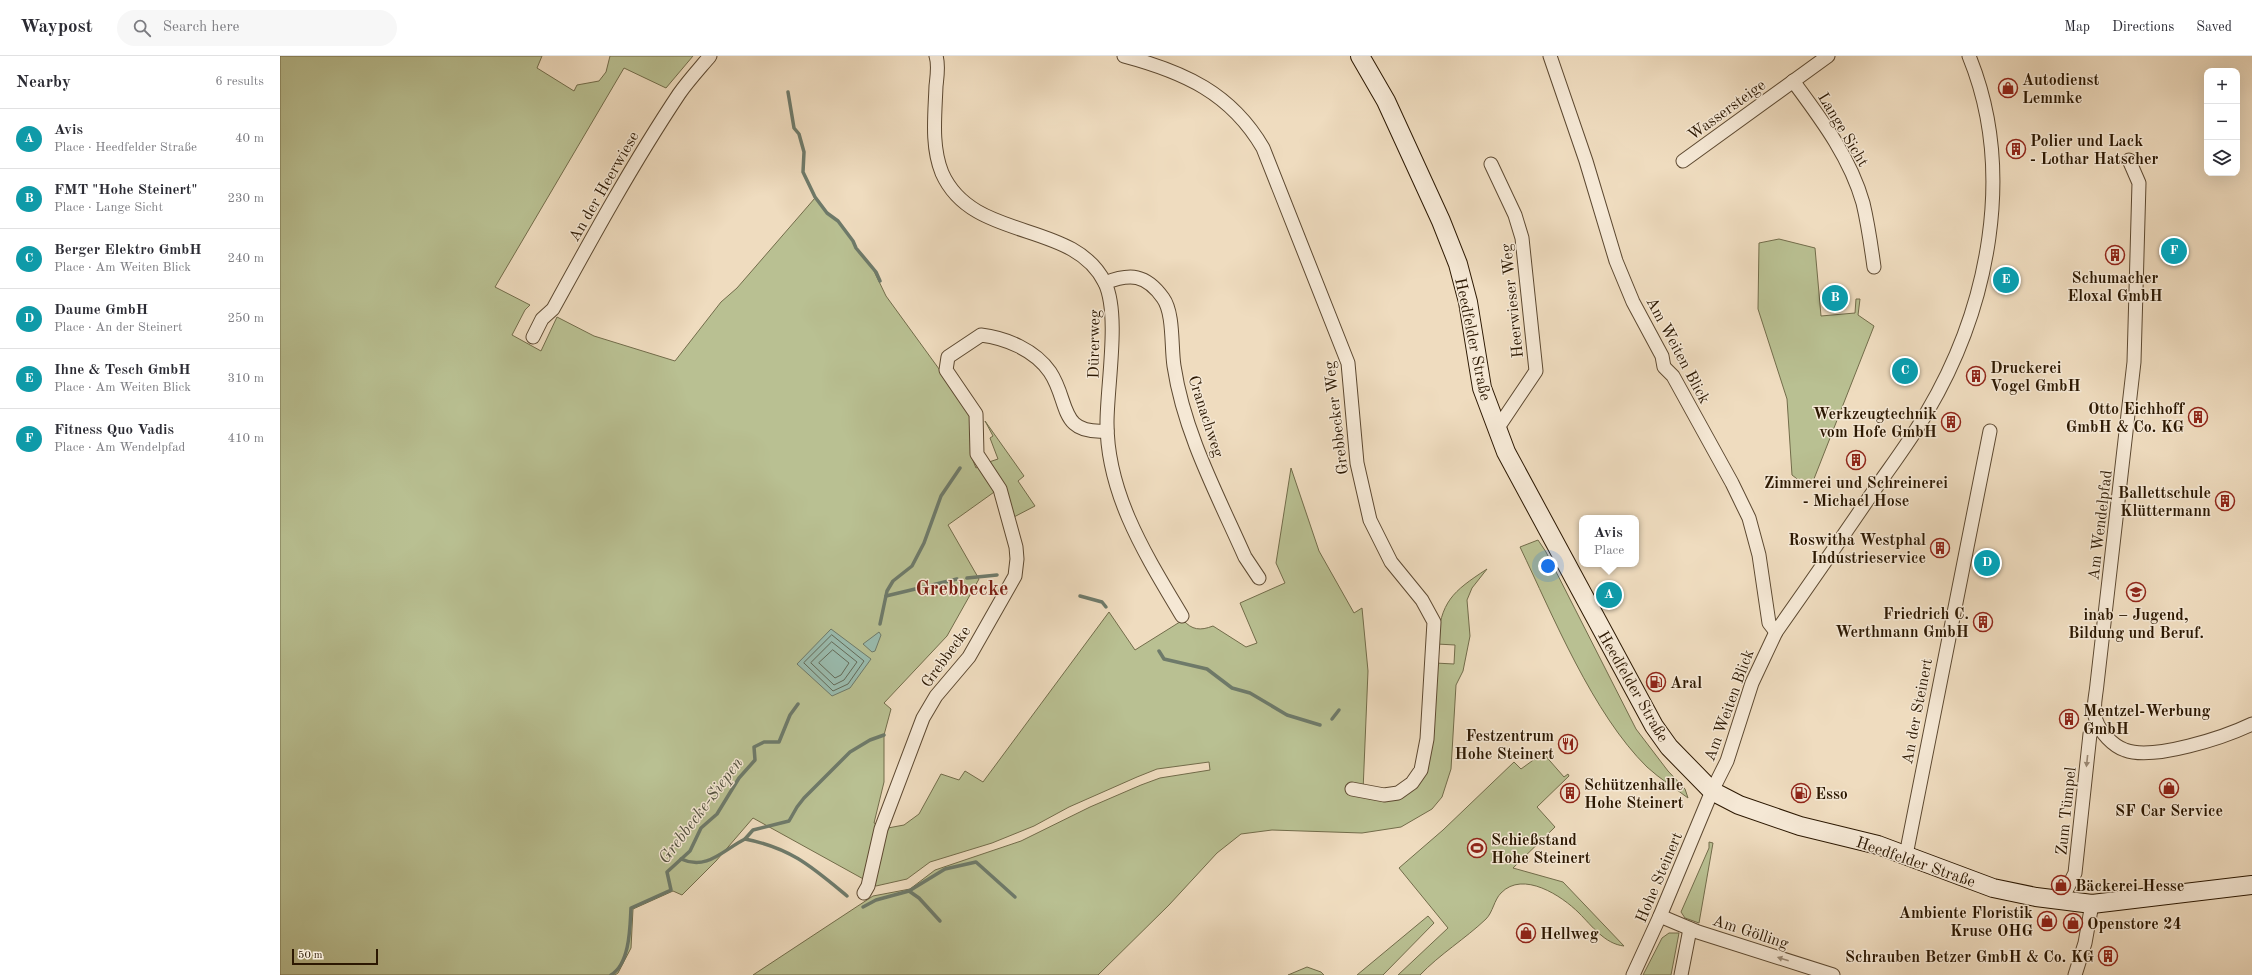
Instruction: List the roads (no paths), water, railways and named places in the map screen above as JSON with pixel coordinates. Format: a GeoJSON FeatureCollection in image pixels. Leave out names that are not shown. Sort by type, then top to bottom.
{"type":"FeatureCollection","features":[{"type":"Feature","properties":{"kind":"main road","name":"Heedfelder Straße"},"geometry":{"type":"LineString","coordinates":[[1360,56],[1386,101],[1441,221],[1458,264],[1469,308],[1482,388],[1497,429],[1519,475],[1654,726],[1669,747],[1712,791],[1739,805],[1772,817],[1878,845],[1993,888],[2063,901],[2092,904],[2252,885]]}},
{"type":"Feature","properties":{"kind":"street","name":"An der Heerwiese"},"geometry":{"type":"LineString","coordinates":[[533,337],[542,319],[553,309],[631,169],[658,125],[680,93],[710,56]]}},
{"type":"Feature","properties":{"kind":"street","name":"Dürerweg"},"geometry":{"type":"LineString","coordinates":[[936,56],[935,142],[937,158],[947,183],[964,203],[990,218],[1067,246],[1092,264],[1105,283],[1112,306],[1108,431],[1111,461],[1126,512],[1140,542],[1182,616]]}},
{"type":"Feature","properties":{"kind":"street","name":"Grebbecker Weg"},"geometry":{"type":"LineString","coordinates":[[1124,56],[1172,70],[1207,88],[1239,116],[1252,130],[1263,148],[1348,363],[1357,463],[1370,520],[1391,562],[1422,600],[1432,618],[1427,739],[1421,770],[1412,783],[1398,793],[1384,795],[1352,789]]}},
{"type":"Feature","properties":{"kind":"street","name":"Am Weiten Blick"},"geometry":{"type":"LineString","coordinates":[[1550,56],[1586,161],[1616,261],[1633,302],[1662,356],[1664,366],[1673,376],[1749,518],[1759,555],[1769,623],[1776,632]]}},
{"type":"Feature","properties":{"kind":"street","name":"Wassersteige"},"geometry":{"type":"LineString","coordinates":[[1683,162],[1828,56]]}},
{"type":"Feature","properties":{"kind":"street","name":"Am Weiten Blick"},"geometry":{"type":"LineString","coordinates":[[1712,791],[1726,761],[1752,683],[1776,632],[1927,412],[1955,353],[1975,300],[1989,238],[1993,207],[1993,157],[1988,118],[1969,56]]}},
{"type":"Feature","properties":{"kind":"street","name":"Lange Sicht"},"geometry":{"type":"LineString","coordinates":[[1793,81],[1829,131],[1851,171],[1867,219],[1874,267]]}},
{"type":"Feature","properties":{"kind":"street","name":"Am Wendelpfad"},"geometry":{"type":"LineString","coordinates":[[2098,726],[2094,711],[2134,362],[2138,299],[2139,183],[2129,160]]}},
{"type":"Feature","properties":{"kind":"street","name":"Heerwieser Weg"},"geometry":{"type":"LineString","coordinates":[[1491,164],[1515,215],[1522,238],[1536,371],[1497,429]]}},
{"type":"Feature","properties":{"kind":"street","name":"Cranachweg"},"geometry":{"type":"LineString","coordinates":[[1105,283],[1126,276],[1144,280],[1156,289],[1166,304],[1174,365],[1180,396],[1187,420],[1245,557],[1259,578]]}},
{"type":"Feature","properties":{"kind":"street","name":"Grebbecke"},"geometry":{"type":"LineString","coordinates":[[864,893],[868,886],[881,829],[923,718],[936,696],[969,657],[1015,576],[1017,569],[1016,547],[1000,488],[977,454],[976,414],[946,370],[948,357],[981,335],[1016,345],[1029,352],[1050,372],[1072,421],[1086,431],[1108,431]]}},
{"type":"Feature","properties":{"kind":"street","name":"An der Steinert"},"geometry":{"type":"LineString","coordinates":[[1906,855],[1990,431]]}},
{"type":"Feature","properties":{"kind":"street"},"geometry":{"type":"LineString","coordinates":[[2098,726],[2116,746],[2134,752],[2154,752],[2189,746],[2222,736],[2252,724]]}},
{"type":"Feature","properties":{"kind":"street","name":"Zum Tümpel"},"geometry":{"type":"LineString","coordinates":[[2063,901],[2075,873],[2090,734],[2098,726]]}},
{"type":"Feature","properties":{"kind":"street","name":"Hohe Steinert"},"geometry":{"type":"LineString","coordinates":[[1633,975],[1660,916],[1712,791]]}},
{"type":"Feature","properties":{"kind":"street"},"geometry":{"type":"LineString","coordinates":[[2075,975],[2085,943],[2092,904]]}},
{"type":"Feature","properties":{"kind":"street","name":"Am Gölling"},"geometry":{"type":"LineString","coordinates":[[1660,916],[1690,929],[1833,975]]}},
{"type":"Feature","properties":{"kind":"street"},"geometry":{"type":"LineString","coordinates":[[1681,975],[1690,929]]}},
{"type":"Feature","properties":{"kind":"water"},"geometry":{"type":"Polygon","coordinates":[[[831,629],[871,659],[850,688],[832,696],[797,664],[831,629]]]}},
{"type":"Feature","properties":{"kind":"water"},"geometry":{"type":"Polygon","coordinates":[[[879,632],[881,635],[875,651],[872,652],[863,644],[879,632]]]}},
{"type":"Feature","properties":{"kind":"waterway"},"geometry":{"type":"LineString","coordinates":[[788,92],[794,128],[799,134],[804,152],[803,172],[815,197],[827,213],[838,221],[853,241],[856,248],[876,272],[880,281]]}},
{"type":"Feature","properties":{"kind":"waterway","name":"Grebbecke-Siepen"},"geometry":{"type":"LineString","coordinates":[[880,624],[887,591],[893,581],[912,566],[924,543],[941,496],[960,468]]}},
{"type":"Feature","properties":{"kind":"waterway"},"geometry":{"type":"LineString","coordinates":[[967,578],[997,575]]}},
{"type":"Feature","properties":{"kind":"waterway"},"geometry":{"type":"LineString","coordinates":[[886,596],[957,579]]}},
{"type":"Feature","properties":{"kind":"waterway"},"geometry":{"type":"LineString","coordinates":[[1080,596],[1102,602],[1106,607]]}},
{"type":"Feature","properties":{"kind":"waterway"},"geometry":{"type":"LineString","coordinates":[[1159,651],[1164,659],[1207,669],[1232,688],[1250,693],[1287,715],[1320,725]]}},
{"type":"Feature","properties":{"kind":"waterway","name":"Grebbecke-Siepen"},"geometry":{"type":"LineString","coordinates":[[611,975],[622,963],[628,944],[631,908],[671,890],[667,872],[690,851],[701,828],[717,814],[739,778],[755,760],[754,747],[764,742],[779,742],[790,715],[798,704]]}},
{"type":"Feature","properties":{"kind":"waterway"},"geometry":{"type":"LineString","coordinates":[[1332,719],[1339,710]]}},
{"type":"Feature","properties":{"kind":"waterway"},"geometry":{"type":"LineString","coordinates":[[745,839],[753,830],[789,821],[804,798],[850,752],[870,740],[884,735]]}},
{"type":"Feature","properties":{"kind":"waterway"},"geometry":{"type":"LineString","coordinates":[[681,859],[690,862],[707,861],[745,839],[788,853],[823,876],[847,896]]}},
{"type":"Feature","properties":{"kind":"waterway"},"geometry":{"type":"LineString","coordinates":[[909,891],[945,869],[976,862],[1015,897]]}},
{"type":"Feature","properties":{"kind":"waterway"},"geometry":{"type":"LineString","coordinates":[[863,907],[876,900],[909,891],[919,898],[940,921]]}},
{"type":"Feature","properties":{"kind":"place","name":"Autodienst Lemmke"},"geometry":{"type":"Point","coordinates":[2008,88]}},
{"type":"Feature","properties":{"kind":"place","name":"Polier und Lack - Lothar Hatscher"},"geometry":{"type":"Point","coordinates":[2016,149]}},
{"type":"Feature","properties":{"kind":"place","name":"Fitness Quo Vadis"},"geometry":{"type":"Point","coordinates":[2174,251]}},
{"type":"Feature","properties":{"kind":"place","name":"Schumacher Eloxal GmbH"},"geometry":{"type":"Point","coordinates":[2115,255]}},
{"type":"Feature","properties":{"kind":"place","name":"Ihne & Tesch GmbH"},"geometry":{"type":"Point","coordinates":[2006,280]}},
{"type":"Feature","properties":{"kind":"place","name":"FMT \"Hohe Steinert\""},"geometry":{"type":"Point","coordinates":[1835,298]}},
{"type":"Feature","properties":{"kind":"place","name":"Berger Elektro GmbH"},"geometry":{"type":"Point","coordinates":[1905,371]}},
{"type":"Feature","properties":{"kind":"place","name":"Druckerei Vogel GmbH"},"geometry":{"type":"Point","coordinates":[1976,376]}},
{"type":"Feature","properties":{"kind":"place","name":"Otto Eichhoff GmbH & Co. KG"},"geometry":{"type":"Point","coordinates":[2198,417]}},
{"type":"Feature","properties":{"kind":"place","name":"Werkzeugtechnik vom Hofe GmbH"},"geometry":{"type":"Point","coordinates":[1951,422]}},
{"type":"Feature","properties":{"kind":"place","name":"Zimmerei und Schreinerei - Michael Hose"},"geometry":{"type":"Point","coordinates":[1856,460]}},
{"type":"Feature","properties":{"kind":"place","name":"Ballettschule Klüttermann"},"geometry":{"type":"Point","coordinates":[2225,501]}},
{"type":"Feature","properties":{"kind":"place","name":"Roswitha Westphal Industrieservice"},"geometry":{"type":"Point","coordinates":[1940,548]}},
{"type":"Feature","properties":{"kind":"place","name":"Daume GmbH"},"geometry":{"type":"Point","coordinates":[1987,563]}},
{"type":"Feature","properties":{"kind":"place","name":"inab – Jugend, Bildung und Beruf."},"geometry":{"type":"Point","coordinates":[2136,592]}},
{"type":"Feature","properties":{"kind":"place","name":"Avis"},"geometry":{"type":"Point","coordinates":[1609,595]}},
{"type":"Feature","properties":{"kind":"place","name":"Friedrich C. Werthmann GmbH"},"geometry":{"type":"Point","coordinates":[1983,622]}},
{"type":"Feature","properties":{"kind":"place","name":"Aral"},"geometry":{"type":"Point","coordinates":[1656,682]}},
{"type":"Feature","properties":{"kind":"place","name":"Mentzel-Werbung GmbH"},"geometry":{"type":"Point","coordinates":[2069,719]}},
{"type":"Feature","properties":{"kind":"place","name":"Festzentrum Hohe Steinert"},"geometry":{"type":"Point","coordinates":[1568,744]}},
{"type":"Feature","properties":{"kind":"place","name":"SF Car Service"},"geometry":{"type":"Point","coordinates":[2169,788]}},
{"type":"Feature","properties":{"kind":"place","name":"Schützenhalle Hohe Steinert"},"geometry":{"type":"Point","coordinates":[1570,793]}},
{"type":"Feature","properties":{"kind":"place","name":"Esso"},"geometry":{"type":"Point","coordinates":[1801,793]}},
{"type":"Feature","properties":{"kind":"place","name":"Schießstand Hohe Steinert"},"geometry":{"type":"Point","coordinates":[1477,848]}},
{"type":"Feature","properties":{"kind":"place","name":"Bäckerei Hesse"},"geometry":{"type":"Point","coordinates":[2061,885]}},
{"type":"Feature","properties":{"kind":"place","name":"Ambiente Floristik Kruse OHG"},"geometry":{"type":"Point","coordinates":[2047,921]}},
{"type":"Feature","properties":{"kind":"place","name":"Openstore 24"},"geometry":{"type":"Point","coordinates":[2073,923]}},
{"type":"Feature","properties":{"kind":"place","name":"Hellweg"},"geometry":{"type":"Point","coordinates":[1526,933]}},
{"type":"Feature","properties":{"kind":"place","name":"Schrauben Betzer GmbH & Co. KG"},"geometry":{"type":"Point","coordinates":[2108,956]}},
{"type":"Feature","properties":{"kind":"district","name":"Grebbecke"},"geometry":{"type":"Point","coordinates":[962,588]}}]}
